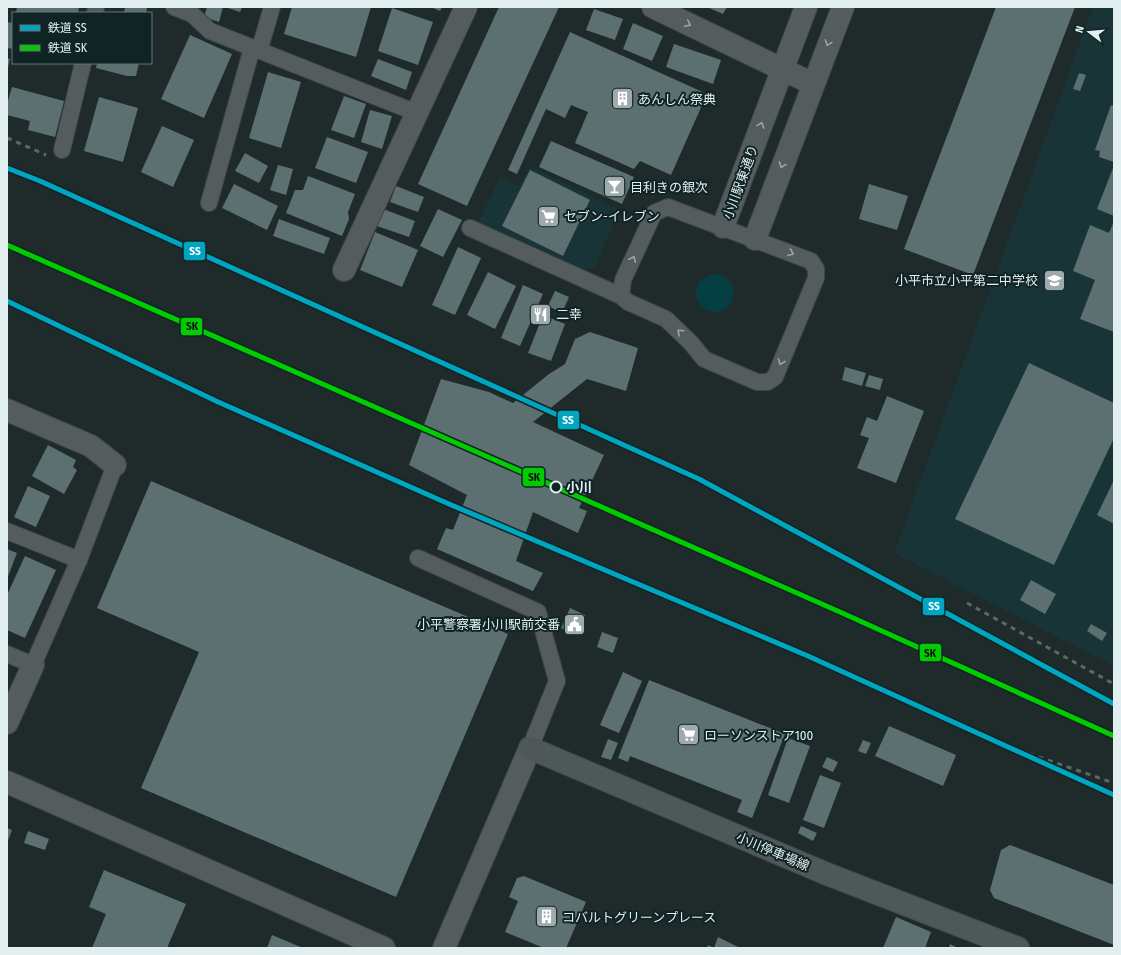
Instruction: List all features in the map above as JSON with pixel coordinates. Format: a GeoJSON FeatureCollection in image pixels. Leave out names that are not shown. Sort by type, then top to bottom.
{"type":"FeatureCollection","features":[{"type":"Feature","properties":{"kind":"main road","name":"小川停車場線"},"geometry":{"type":"LineString","coordinates":[[530,748],[827,874],[1018,948]]}},
{"type":"Feature","properties":{"kind":"street"},"geometry":{"type":"LineString","coordinates":[[344,270],[466,7]]}},
{"type":"Feature","properties":{"kind":"street"},"geometry":{"type":"LineString","coordinates":[[653,7],[812,84]]}},
{"type":"Feature","properties":{"kind":"street","name":"小川駅東通り"},"geometry":{"type":"LineString","coordinates":[[723,227],[806,7]]}},
{"type":"Feature","properties":{"kind":"street"},"geometry":{"type":"LineString","coordinates":[[755,238],[812,84],[843,7]]}},
{"type":"Feature","properties":{"kind":"street"},"geometry":{"type":"LineString","coordinates":[[7,410],[92,446],[115,465]]}},
{"type":"Feature","properties":{"kind":"street"},"geometry":{"type":"LineString","coordinates":[[7,723],[33,665]]}},
{"type":"Feature","properties":{"kind":"street"},"geometry":{"type":"LineString","coordinates":[[444,948],[530,748]]}},
{"type":"Feature","properties":{"kind":"street"},"geometry":{"type":"LineString","coordinates":[[7,782],[384,948]]}},
{"type":"Feature","properties":{"kind":"lane"},"geometry":{"type":"LineString","coordinates":[[174,7],[192,14],[210,31],[417,113]]}},
{"type":"Feature","properties":{"kind":"lane"},"geometry":{"type":"LineString","coordinates":[[209,203],[256,49],[272,7]]}},
{"type":"Feature","properties":{"kind":"lane"},"geometry":{"type":"LineString","coordinates":[[62,150],[83,64]]}},
{"type":"Feature","properties":{"kind":"lane","name":"小川駅東通り"},"geometry":{"type":"LineString","coordinates":[[621,296],[623,280],[654,213],[668,207],[723,227]]}},
{"type":"Feature","properties":{"kind":"lane"},"geometry":{"type":"LineString","coordinates":[[470,228],[621,296],[628,302],[666,320],[691,343],[704,359],[757,382],[768,382],[775,377],[816,278],[816,270],[811,261],[755,238],[723,227]]}},
{"type":"Feature","properties":{"kind":"lane"},"geometry":{"type":"LineString","coordinates":[[7,654],[33,665],[79,560],[115,465]]}},
{"type":"Feature","properties":{"kind":"lane"},"geometry":{"type":"LineString","coordinates":[[7,531],[79,560]]}},
{"type":"Feature","properties":{"kind":"lane"},"geometry":{"type":"LineString","coordinates":[[418,558],[538,612],[557,681],[530,748]]}},
{"type":"Feature","properties":{"kind":"shaded area","name":"小平市立小平第二中学校"},"geometry":{"type":"Polygon","coordinates":[[[1093,7],[1114,7],[1114,666],[894,553],[1093,7]]]}},
{"type":"Feature","properties":{"kind":"shaded area"},"geometry":{"type":"Polygon","coordinates":[[[530,166],[619,210],[595,267],[578,272],[478,223],[500,177],[519,186],[530,166]]]}},
{"type":"Feature","properties":{"kind":"shaded area"},"geometry":{"type":"Polygon","coordinates":[[[711,274],[719,274],[729,279],[733,286],[733,300],[729,307],[719,312],[711,312],[701,307],[699,304],[696,297],[696,289],[701,279],[704,277],[711,274]]]}},
{"type":"Feature","properties":{"kind":"building"},"geometry":{"type":"Polygon","coordinates":[[[17,7],[79,7],[78,12],[16,12],[17,7]]]}},
{"type":"Feature","properties":{"kind":"building"},"geometry":{"type":"Polygon","coordinates":[[[125,7],[147,8],[146,12],[124,12],[125,7]]]}},
{"type":"Feature","properties":{"kind":"building"},"geometry":{"type":"Polygon","coordinates":[[[207,7],[223,7],[219,22],[204,17],[207,7]]]}},
{"type":"Feature","properties":{"kind":"building"},"geometry":{"type":"Polygon","coordinates":[[[225,7],[242,7],[240,12],[225,7]]]}},
{"type":"Feature","properties":{"kind":"building"},"geometry":{"type":"Polygon","coordinates":[[[292,7],[371,7],[356,57],[284,34],[292,7]]]}},
{"type":"Feature","properties":{"kind":"building"},"geometry":{"type":"Polygon","coordinates":[[[431,7],[442,7],[440,11],[431,7]]]}},
{"type":"Feature","properties":{"kind":"building"},"geometry":{"type":"Polygon","coordinates":[[[499,7],[559,7],[467,206],[418,184],[499,7]]]}},
{"type":"Feature","properties":{"kind":"building"},"geometry":{"type":"Polygon","coordinates":[[[707,7],[727,7],[723,14],[707,7]]]}},
{"type":"Feature","properties":{"kind":"building"},"geometry":{"type":"Polygon","coordinates":[[[996,7],[1075,7],[973,275],[904,249],[996,7]]]}},
{"type":"Feature","properties":{"kind":"building"},"geometry":{"type":"Polygon","coordinates":[[[392,8],[433,22],[418,65],[378,51],[392,8]]]}},
{"type":"Feature","properties":{"kind":"building"},"geometry":{"type":"Polygon","coordinates":[[[594,9],[623,19],[615,40],[586,30],[594,9]]]}},
{"type":"Feature","properties":{"kind":"building"},"geometry":{"type":"Polygon","coordinates":[[[7,22],[12,23],[12,49],[7,48],[7,22]]]}},
{"type":"Feature","properties":{"kind":"building"},"geometry":{"type":"Polygon","coordinates":[[[633,23],[663,36],[652,61],[623,49],[633,23]]]}},
{"type":"Feature","properties":{"kind":"building","name":"あんしん祭典"},"geometry":{"type":"Polygon","coordinates":[[[570,32],[707,94],[671,175],[640,161],[634,169],[575,143],[588,112],[571,105],[565,118],[546,109],[517,174],[508,170],[570,32]]]}},
{"type":"Feature","properties":{"kind":"building"},"geometry":{"type":"Polygon","coordinates":[[[190,35],[232,54],[204,118],[161,99],[190,35]]]}},
{"type":"Feature","properties":{"kind":"building"},"geometry":{"type":"Polygon","coordinates":[[[674,44],[721,60],[713,84],[666,67],[674,44]]]}},
{"type":"Feature","properties":{"kind":"building"},"geometry":{"type":"Polygon","coordinates":[[[7,58],[10,59],[8,68],[7,68],[7,58]]]}},
{"type":"Feature","properties":{"kind":"building"},"geometry":{"type":"Polygon","coordinates":[[[378,59],[412,72],[406,90],[371,76],[378,59]]]}},
{"type":"Feature","properties":{"kind":"building"},"geometry":{"type":"Polygon","coordinates":[[[97,64],[139,64],[136,76],[127,76],[96,68],[97,64]]]}},
{"type":"Feature","properties":{"kind":"building"},"geometry":{"type":"Polygon","coordinates":[[[268,72],[301,82],[281,148],[249,138],[268,72]]]}},
{"type":"Feature","properties":{"kind":"building"},"geometry":{"type":"Polygon","coordinates":[[[1079,73],[1086,75],[1080,91],[1073,89],[1079,73]]]}},
{"type":"Feature","properties":{"kind":"building"},"geometry":{"type":"Polygon","coordinates":[[[12,87],[64,101],[55,137],[28,130],[30,121],[7,115],[7,104],[12,87]]]}},
{"type":"Feature","properties":{"kind":"building"},"geometry":{"type":"Polygon","coordinates":[[[344,96],[366,104],[354,138],[331,130],[344,96]]]}},
{"type":"Feature","properties":{"kind":"building"},"geometry":{"type":"Polygon","coordinates":[[[99,97],[138,108],[123,162],[84,151],[99,97]]]}},
{"type":"Feature","properties":{"kind":"building"},"geometry":{"type":"Polygon","coordinates":[[[1111,105],[1114,106],[1114,162],[1099,157],[1100,151],[1095,150],[1111,105]]]}},
{"type":"Feature","properties":{"kind":"building"},"geometry":{"type":"Polygon","coordinates":[[[370,110],[392,116],[382,149],[361,142],[370,110]]]}},
{"type":"Feature","properties":{"kind":"building"},"geometry":{"type":"Polygon","coordinates":[[[162,126],[194,140],[173,187],[141,172],[162,126]]]}},
{"type":"Feature","properties":{"kind":"building"},"geometry":{"type":"Polygon","coordinates":[[[327,137],[368,152],[356,183],[315,168],[327,137]]]}},
{"type":"Feature","properties":{"kind":"building"},"geometry":{"type":"Polygon","coordinates":[[[551,141],[634,177],[622,204],[539,167],[551,141]]]}},
{"type":"Feature","properties":{"kind":"building"},"geometry":{"type":"Polygon","coordinates":[[[245,153],[268,166],[259,183],[235,171],[245,153]]]}},
{"type":"Feature","properties":{"kind":"building"},"geometry":{"type":"Polygon","coordinates":[[[278,165],[293,169],[286,195],[270,190],[278,165]]]}},
{"type":"Feature","properties":{"kind":"building"},"geometry":{"type":"Polygon","coordinates":[[[1114,168],[1114,216],[1097,209],[1114,168]]]}},
{"type":"Feature","properties":{"kind":"building"},"geometry":{"type":"Polygon","coordinates":[[[530,170],[590,200],[563,256],[502,226],[530,170]]]}},
{"type":"Feature","properties":{"kind":"building"},"geometry":{"type":"Polygon","coordinates":[[[308,176],[355,194],[348,212],[349,219],[342,236],[286,213],[295,190],[303,190],[308,176]]]}},
{"type":"Feature","properties":{"kind":"building"},"geometry":{"type":"Polygon","coordinates":[[[234,184],[278,206],[267,230],[222,208],[234,184]]]}},
{"type":"Feature","properties":{"kind":"building"},"geometry":{"type":"Polygon","coordinates":[[[869,184],[908,196],[897,230],[859,219],[869,184]]]}},
{"type":"Feature","properties":{"kind":"building"},"geometry":{"type":"Polygon","coordinates":[[[396,186],[424,197],[418,212],[390,202],[396,186]]]}},
{"type":"Feature","properties":{"kind":"building"},"geometry":{"type":"Polygon","coordinates":[[[383,209],[415,221],[409,237],[377,226],[383,209]]]}},
{"type":"Feature","properties":{"kind":"building"},"geometry":{"type":"Polygon","coordinates":[[[438,209],[462,220],[443,257],[420,246],[438,209]]]}},
{"type":"Feature","properties":{"kind":"building"},"geometry":{"type":"Polygon","coordinates":[[[279,219],[330,238],[324,254],[273,236],[279,219]]]}},
{"type":"Feature","properties":{"kind":"building"},"geometry":{"type":"Polygon","coordinates":[[[1114,221],[1114,332],[1080,319],[1095,280],[1073,271],[1090,225],[1109,233],[1114,221]]]}},
{"type":"Feature","properties":{"kind":"building"},"geometry":{"type":"Polygon","coordinates":[[[375,232],[418,250],[402,287],[360,270],[375,232]]]}},
{"type":"Feature","properties":{"kind":"building"},"geometry":{"type":"Polygon","coordinates":[[[458,247],[481,258],[455,315],[432,305],[458,247]]]}},
{"type":"Feature","properties":{"kind":"building"},"geometry":{"type":"Polygon","coordinates":[[[488,272],[516,286],[495,329],[467,315],[488,272]]]}},
{"type":"Feature","properties":{"kind":"building"},"geometry":{"type":"Polygon","coordinates":[[[523,285],[543,294],[520,346],[501,338],[523,285]]]}},
{"type":"Feature","properties":{"kind":"building"},"geometry":{"type":"Polygon","coordinates":[[[555,291],[569,297],[562,313],[548,306],[555,291]]]}},
{"type":"Feature","properties":{"kind":"building"},"geometry":{"type":"Polygon","coordinates":[[[543,315],[565,324],[551,361],[528,353],[543,315]]]}},
{"type":"Feature","properties":{"kind":"building"},"geometry":{"type":"Polygon","coordinates":[[[590,332],[638,348],[626,391],[587,379],[533,422],[604,455],[579,508],[587,511],[578,533],[533,512],[516,561],[543,573],[533,591],[437,549],[446,528],[453,530],[467,495],[409,465],[441,379],[489,392],[513,403],[549,374],[565,364],[575,339],[590,332]]]}},
{"type":"Feature","properties":{"kind":"building"},"geometry":{"type":"Polygon","coordinates":[[[1029,363],[1114,403],[1114,438],[1054,565],[955,519],[1029,363]]]}},
{"type":"Feature","properties":{"kind":"building"},"geometry":{"type":"Polygon","coordinates":[[[845,367],[866,373],[862,386],[842,380],[845,367]]]}},
{"type":"Feature","properties":{"kind":"building"},"geometry":{"type":"Polygon","coordinates":[[[869,375],[883,379],[880,390],[865,386],[869,375]]]}},
{"type":"Feature","properties":{"kind":"building"},"geometry":{"type":"Polygon","coordinates":[[[887,396],[924,411],[896,483],[857,468],[869,438],[860,435],[867,417],[877,421],[887,396]]]}},
{"type":"Feature","properties":{"kind":"building"},"geometry":{"type":"Polygon","coordinates":[[[48,445],[76,460],[73,467],[77,470],[64,494],[32,476],[48,445]]]}},
{"type":"Feature","properties":{"kind":"building"},"geometry":{"type":"Polygon","coordinates":[[[1114,480],[1114,524],[1097,515],[1114,480]]]}},
{"type":"Feature","properties":{"kind":"building"},"geometry":{"type":"Polygon","coordinates":[[[151,481],[508,634],[396,897],[141,788],[199,652],[97,608],[151,481]]]}},
{"type":"Feature","properties":{"kind":"building"},"geometry":{"type":"Polygon","coordinates":[[[28,486],[50,496],[36,527],[14,517],[28,486]]]}},
{"type":"Feature","properties":{"kind":"building"},"geometry":{"type":"Polygon","coordinates":[[[7,549],[17,553],[7,579],[7,549]]]}},
{"type":"Feature","properties":{"kind":"building"},"geometry":{"type":"Polygon","coordinates":[[[25,556],[56,570],[25,638],[7,630],[7,595],[25,556]]]}},
{"type":"Feature","properties":{"kind":"building"},"geometry":{"type":"Polygon","coordinates":[[[1031,580],[1056,594],[1045,614],[1020,600],[1031,580]]]}},
{"type":"Feature","properties":{"kind":"building"},"geometry":{"type":"Polygon","coordinates":[[[570,608],[585,615],[577,635],[561,628],[570,608]]]}},
{"type":"Feature","properties":{"kind":"building"},"geometry":{"type":"Polygon","coordinates":[[[1091,624],[1107,633],[1102,641],[1087,631],[1091,624]]]}},
{"type":"Feature","properties":{"kind":"building"},"geometry":{"type":"Polygon","coordinates":[[[602,632],[618,638],[613,653],[597,647],[602,632]]]}},
{"type":"Feature","properties":{"kind":"building"},"geometry":{"type":"Polygon","coordinates":[[[623,672],[642,681],[619,733],[600,725],[623,672]]]}},
{"type":"Feature","properties":{"kind":"building"},"geometry":{"type":"Polygon","coordinates":[[[649,680],[785,734],[752,818],[737,812],[742,800],[630,756],[628,762],[618,758],[649,680]]]}},
{"type":"Feature","properties":{"kind":"building"},"geometry":{"type":"Polygon","coordinates":[[[889,726],[956,755],[943,786],[875,756],[889,726]]]}},
{"type":"Feature","properties":{"kind":"building"},"geometry":{"type":"Polygon","coordinates":[[[788,738],[810,746],[789,803],[768,795],[788,738]]]}},
{"type":"Feature","properties":{"kind":"building"},"geometry":{"type":"Polygon","coordinates":[[[608,739],[618,743],[611,760],[601,757],[608,739]]]}},
{"type":"Feature","properties":{"kind":"building"},"geometry":{"type":"Polygon","coordinates":[[[863,740],[871,743],[866,754],[858,751],[863,740]]]}},
{"type":"Feature","properties":{"kind":"building"},"geometry":{"type":"Polygon","coordinates":[[[827,757],[838,762],[833,772],[822,767],[827,757]]]}},
{"type":"Feature","properties":{"kind":"building"},"geometry":{"type":"Polygon","coordinates":[[[820,775],[841,783],[824,828],[803,820],[820,775]]]}},
{"type":"Feature","properties":{"kind":"building"},"geometry":{"type":"Polygon","coordinates":[[[801,826],[817,833],[813,841],[798,833],[801,826]]]}},
{"type":"Feature","properties":{"kind":"building"},"geometry":{"type":"Polygon","coordinates":[[[7,828],[12,830],[7,843],[7,828]]]}},
{"type":"Feature","properties":{"kind":"building"},"geometry":{"type":"Polygon","coordinates":[[[28,831],[49,839],[45,850],[24,843],[28,831]]]}},
{"type":"Feature","properties":{"kind":"building"},"geometry":{"type":"Polygon","coordinates":[[[1010,845],[1114,885],[1114,945],[994,898],[990,890],[1001,850],[1010,845]]]}},
{"type":"Feature","properties":{"kind":"building"},"geometry":{"type":"Polygon","coordinates":[[[104,870],[186,904],[167,948],[92,948],[106,914],[89,907],[104,870]]]}},
{"type":"Feature","properties":{"kind":"building","name":"コバルトグリーンプレース"},"geometry":{"type":"Polygon","coordinates":[[[524,876],[586,902],[566,948],[544,948],[505,932],[518,901],[509,897],[517,878],[524,876]]]}},
{"type":"Feature","properties":{"kind":"building"},"geometry":{"type":"Polygon","coordinates":[[[896,917],[931,932],[925,948],[883,948],[896,917]]]}},
{"type":"Feature","properties":{"kind":"building"},"geometry":{"type":"Polygon","coordinates":[[[272,935],[303,948],[267,948],[272,935]]]}},
{"type":"Feature","properties":{"kind":"building"},"geometry":{"type":"Polygon","coordinates":[[[718,937],[740,948],[714,948],[718,937]]]}},
{"type":"Feature","properties":{"kind":"building"},"geometry":{"type":"Polygon","coordinates":[[[950,944],[958,948],[949,948],[950,944]]]}},
{"type":"Feature","properties":{"kind":"building"},"geometry":{"type":"Polygon","coordinates":[[[708,945],[714,948],[707,948],[708,945]]]}},
{"type":"Feature","properties":{"kind":"railway"},"geometry":{"type":"LineString","coordinates":[[7,138],[46,155]]}},
{"type":"Feature","properties":{"kind":"railway"},"geometry":{"type":"LineString","coordinates":[[967,603],[1114,684]]}},
{"type":"Feature","properties":{"kind":"railway"},"geometry":{"type":"LineString","coordinates":[[1010,747],[1114,783]]}},
{"type":"Feature","properties":{"kind":"rail line","name":"SS"},"geometry":{"type":"LineString","coordinates":[[7,168],[40,181],[699,479],[1114,704]]}},
{"type":"Feature","properties":{"kind":"rail line","name":"SK"},"geometry":{"type":"LineString","coordinates":[[7,245],[840,612],[1114,736]]}},
{"type":"Feature","properties":{"kind":"rail line","name":"SS"},"geometry":{"type":"LineString","coordinates":[[7,301],[216,401],[449,504],[808,656],[1114,795]]}},
{"type":"Feature","properties":{"kind":"place","name":"あんしん祭典"},"geometry":{"type":"Point","coordinates":[622,99]}},
{"type":"Feature","properties":{"kind":"place","name":"目利きの銀次"},"geometry":{"type":"Point","coordinates":[614,187]}},
{"type":"Feature","properties":{"kind":"place","name":"セブン-イレブン"},"geometry":{"type":"Point","coordinates":[548,216]}},
{"type":"Feature","properties":{"kind":"place","name":"小平市立小平第二中学校"},"geometry":{"type":"Point","coordinates":[1054,280]}},
{"type":"Feature","properties":{"kind":"place","name":"二幸"},"geometry":{"type":"Point","coordinates":[541,314]}},
{"type":"Feature","properties":{"kind":"place","name":"小川"},"geometry":{"type":"Point","coordinates":[556,487]}},
{"type":"Feature","properties":{"kind":"place","name":"小平警察署小川駅前交番"},"geometry":{"type":"Point","coordinates":[575,624]}},
{"type":"Feature","properties":{"kind":"place","name":"ローソンストア100"},"geometry":{"type":"Point","coordinates":[689,735]}},
{"type":"Feature","properties":{"kind":"place","name":"コバルトグリーンプレース"},"geometry":{"type":"Point","coordinates":[546,917]}}]}
